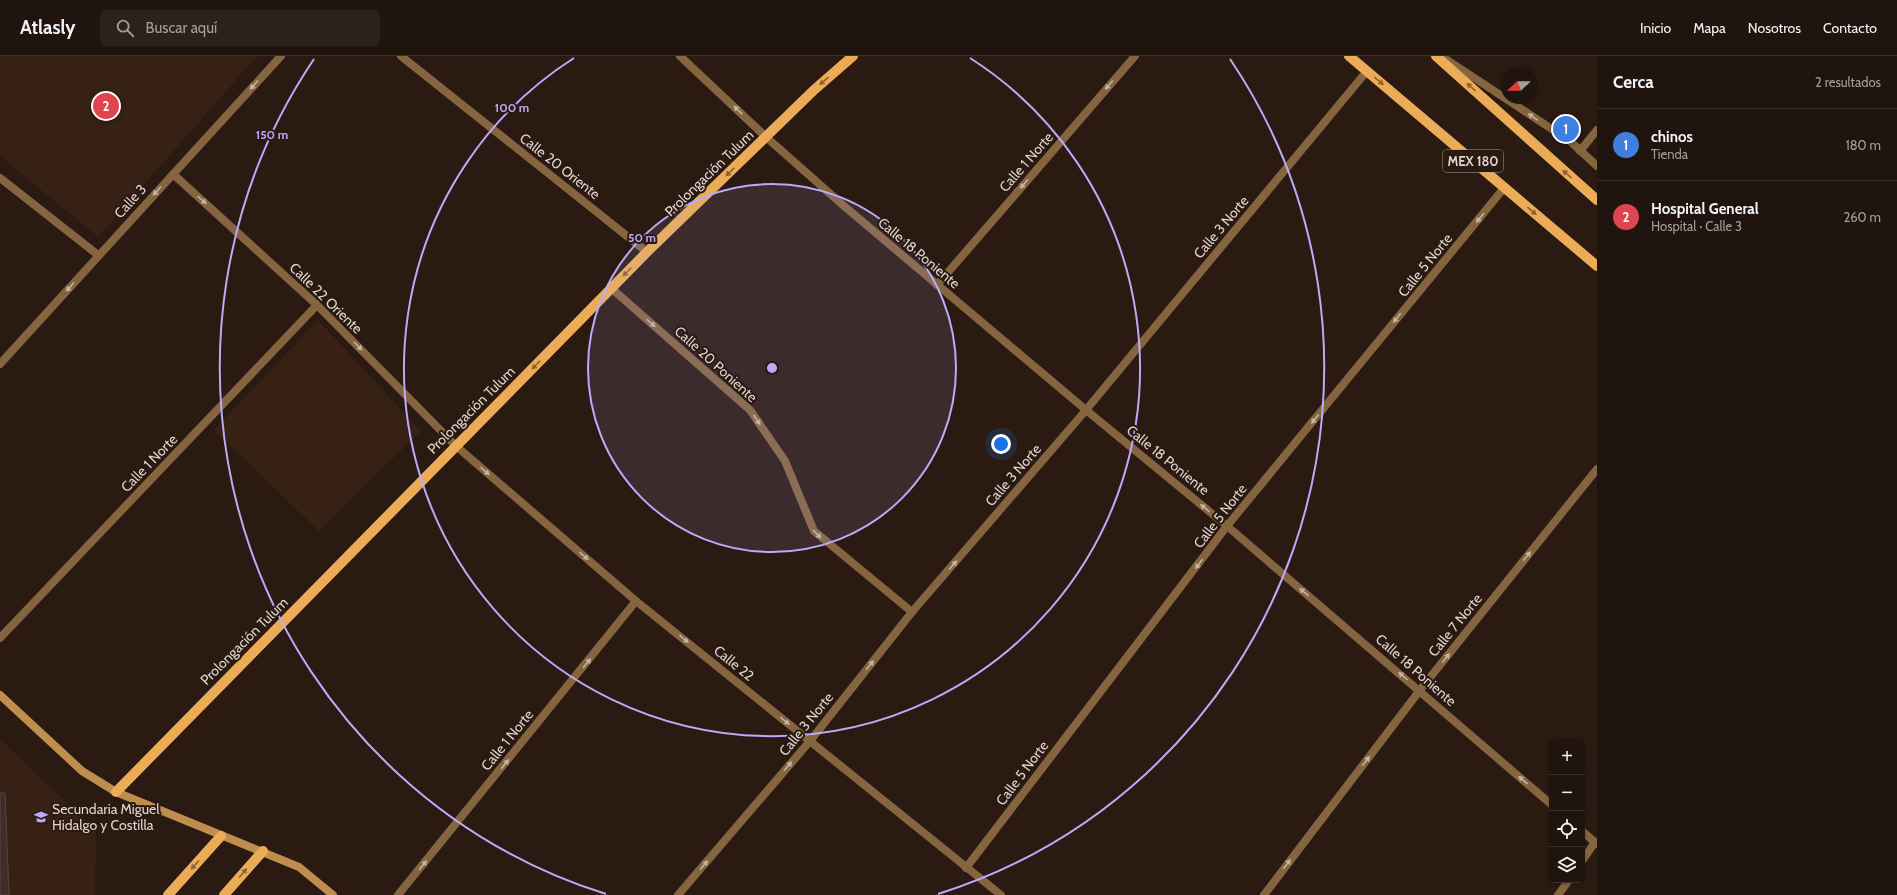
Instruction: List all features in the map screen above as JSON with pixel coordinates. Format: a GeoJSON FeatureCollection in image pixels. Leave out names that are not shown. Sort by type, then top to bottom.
{"type":"FeatureCollection","features":[{"type":"Feature","properties":{"kind":"main road","name":"Prolongación Tulum"},"geometry":{"type":"LineString","coordinates":[[116,792],[647,252],[814,90],[854,56]]}},
{"type":"Feature","properties":{"kind":"main road","name":"MEX 180"},"geometry":{"type":"LineString","coordinates":[[1349,56],[1597,266]]}},
{"type":"Feature","properties":{"kind":"main road"},"geometry":{"type":"LineString","coordinates":[[1436,56],[1597,200]]}},
{"type":"Feature","properties":{"kind":"main road"},"geometry":{"type":"LineString","coordinates":[[0,695],[82,771],[116,792],[299,867],[333,895]]}},
{"type":"Feature","properties":{"kind":"main road"},"geometry":{"type":"LineString","coordinates":[[168,895],[221,836]]}},
{"type":"Feature","properties":{"kind":"main road"},"geometry":{"type":"LineString","coordinates":[[224,895],[263,851]]}},
{"type":"Feature","properties":{"kind":"street","name":"Calle 3"},"geometry":{"type":"LineString","coordinates":[[0,364],[281,56]]}},
{"type":"Feature","properties":{"kind":"street","name":"Calle 20 Oriente"},"geometry":{"type":"LineString","coordinates":[[400,56],[647,252]]}},
{"type":"Feature","properties":{"kind":"street","name":"Calle 18 Poniente"},"geometry":{"type":"LineString","coordinates":[[680,56],[766,137],[937,285],[1086,410],[1228,526],[1549,802]]}},
{"type":"Feature","properties":{"kind":"street","name":"Calle 1 Norte"},"geometry":{"type":"LineString","coordinates":[[937,285],[1135,56]]}},
{"type":"Feature","properties":{"kind":"street"},"geometry":{"type":"LineString","coordinates":[[1441,56],[1570,141],[1597,166]]}},
{"type":"Feature","properties":{"kind":"street","name":"Calle 3 Norte"},"geometry":{"type":"LineString","coordinates":[[678,895],[810,741],[912,612],[1086,410],[1367,71]]}},
{"type":"Feature","properties":{"kind":"street"},"geometry":{"type":"LineString","coordinates":[[1580,151],[1597,130]]}},
{"type":"Feature","properties":{"kind":"street","name":"Calle 22 Oriente"},"geometry":{"type":"LineString","coordinates":[[173,174],[317,305],[456,446]]}},
{"type":"Feature","properties":{"kind":"street"},"geometry":{"type":"LineString","coordinates":[[0,178],[98,256]]}},
{"type":"Feature","properties":{"kind":"street","name":"Calle 5 Norte"},"geometry":{"type":"LineString","coordinates":[[966,868],[1228,526],[1504,188]]}},
{"type":"Feature","properties":{"kind":"street","name":"Calle 20 Poniente"},"geometry":{"type":"LineString","coordinates":[[611,288],[750,410],[785,462],[814,531],[912,612]]}},
{"type":"Feature","properties":{"kind":"street","name":"Calle 1 Norte"},"geometry":{"type":"LineString","coordinates":[[0,638],[317,305]]}},
{"type":"Feature","properties":{"kind":"street","name":"Calle 22"},"geometry":{"type":"LineString","coordinates":[[456,446],[636,601],[1001,895]]}},
{"type":"Feature","properties":{"kind":"street","name":"Calle 7 Norte"},"geometry":{"type":"LineString","coordinates":[[1264,895],[1420,690],[1597,469]]}},
{"type":"Feature","properties":{"kind":"street","name":"Calle 1 Norte"},"geometry":{"type":"LineString","coordinates":[[398,895],[636,601]]}},
{"type":"Feature","properties":{"kind":"street"},"geometry":{"type":"LineString","coordinates":[[1585,834],[1596,843],[1585,857]]}},
{"type":"Feature","properties":{"kind":"street"},"geometry":{"type":"LineString","coordinates":[[1558,895],[1567,883]]}},
{"type":"Feature","properties":{"kind":"shaded area"},"geometry":{"type":"Polygon","coordinates":[[[0,56],[257,56],[98,237],[0,156],[0,56]]]}},
{"type":"Feature","properties":{"kind":"shaded area"},"geometry":{"type":"Polygon","coordinates":[[[318,320],[421,431],[319,531],[214,430],[318,320]]]}},
{"type":"Feature","properties":{"kind":"shaded area","name":"Secundaria Miguel Hidalgo y Costilla"},"geometry":{"type":"Polygon","coordinates":[[[0,739],[96,831],[95,895],[0,895],[0,739]]]}},
{"type":"Feature","properties":{"kind":"building"},"geometry":{"type":"Polygon","coordinates":[[[0,793],[5,793],[9,895],[0,895],[0,793]]]}},
{"type":"Feature","properties":{"kind":"place","name":"Hospital General"},"geometry":{"type":"Point","coordinates":[106,106]}},
{"type":"Feature","properties":{"kind":"place","name":"chinos"},"geometry":{"type":"Point","coordinates":[1566,129]}},
{"type":"Feature","properties":{"kind":"place","name":"Secundaria Miguel Hidalgo y Costilla"},"geometry":{"type":"Point","coordinates":[41,817]}}]}
